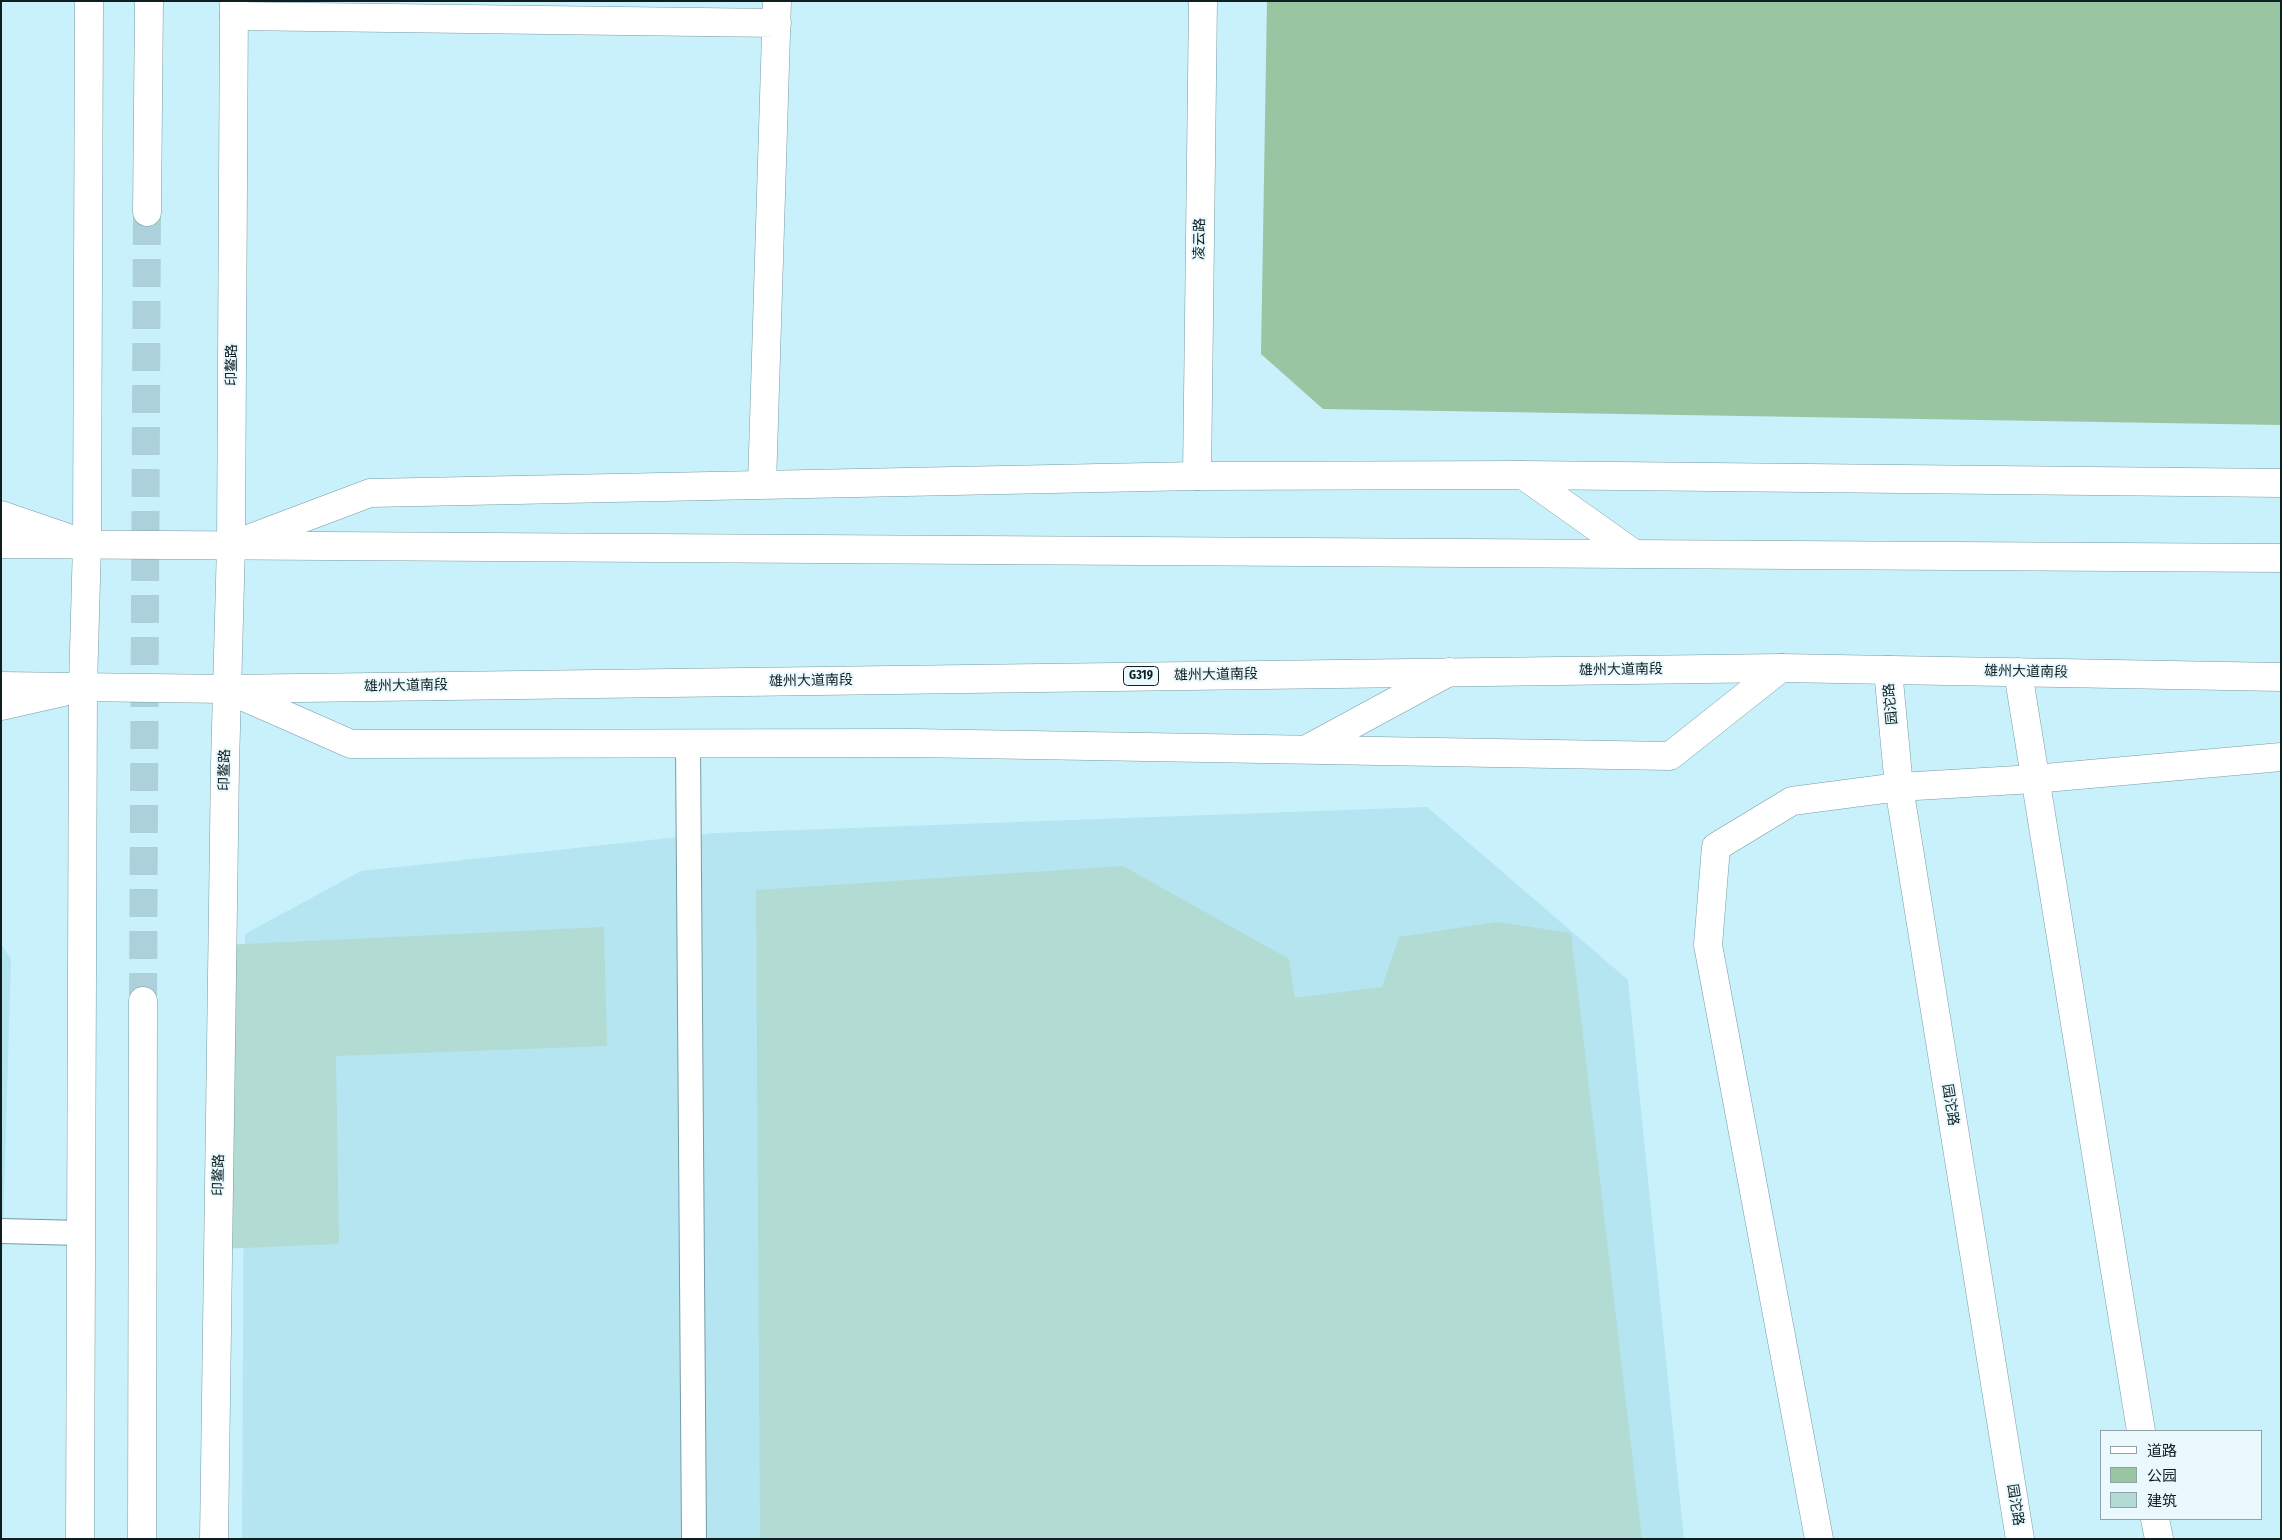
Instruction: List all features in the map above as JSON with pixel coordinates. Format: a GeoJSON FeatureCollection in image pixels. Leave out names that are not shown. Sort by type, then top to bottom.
{"type":"FeatureCollection","features":[{"type":"Feature","properties":{"kind":"main road"},"geometry":{"type":"LineString","coordinates":[[80,1539],[83,687],[87,544],[88,1]]}},
{"type":"Feature","properties":{"kind":"main road"},"geometry":{"type":"LineString","coordinates":[[147,212],[148,1]]}},
{"type":"Feature","properties":{"kind":"main road","name":"凌云路"},"geometry":{"type":"LineString","coordinates":[[1197,476],[1203,1]]}},
{"type":"Feature","properties":{"kind":"main road"},"geometry":{"type":"LineString","coordinates":[[234,8],[777,12],[762,485]]}},
{"type":"Feature","properties":{"kind":"main road","name":"印鳌路"},"geometry":{"type":"LineString","coordinates":[[214,1539],[226,689],[231,545],[234,8]]}},
{"type":"Feature","properties":{"kind":"main road"},"geometry":{"type":"LineString","coordinates":[[231,545],[370,492],[1197,476],[1522,475],[2281,483]]}},
{"type":"Feature","properties":{"kind":"main road"},"geometry":{"type":"LineString","coordinates":[[1522,475],[1633,553]]}},
{"type":"Feature","properties":{"kind":"main road"},"geometry":{"type":"LineString","coordinates":[[1,515],[87,544]]}},
{"type":"Feature","properties":{"kind":"main road"},"geometry":{"type":"LineString","coordinates":[[1,544],[2281,558]]}},
{"type":"Feature","properties":{"kind":"main road"},"geometry":{"type":"LineString","coordinates":[[226,689],[351,744],[913,743],[1670,756],[1781,668]]}},
{"type":"Feature","properties":{"kind":"main road","name":"雄州大道南段"},"geometry":{"type":"LineString","coordinates":[[1,686],[226,689],[1781,668],[2281,677]]}},
{"type":"Feature","properties":{"kind":"main road","name":"园沱路"},"geometry":{"type":"LineString","coordinates":[[1888,670],[1899,787],[2020,1539]]}},
{"type":"Feature","properties":{"kind":"main road"},"geometry":{"type":"LineString","coordinates":[[1306,750],[1449,672]]}},
{"type":"Feature","properties":{"kind":"main road"},"geometry":{"type":"LineString","coordinates":[[2018,672],[2141,1430]]}},
{"type":"Feature","properties":{"kind":"main road"},"geometry":{"type":"LineString","coordinates":[[1,706],[83,687]]}},
{"type":"Feature","properties":{"kind":"main road"},"geometry":{"type":"LineString","coordinates":[[1819,1539],[1708,945],[1716,847],[1792,801],[1899,787],[2034,779],[2281,757]]}},
{"type":"Feature","properties":{"kind":"main road"},"geometry":{"type":"LineString","coordinates":[[142,1539],[143,1001]]}},
{"type":"Feature","properties":{"kind":"main road"},"geometry":{"type":"LineString","coordinates":[[2155,1520],[2158,1539]]}},
{"type":"Feature","properties":{"kind":"lane"},"geometry":{"type":"LineString","coordinates":[[688,744],[694,1539]]}},
{"type":"Feature","properties":{"kind":"lane"},"geometry":{"type":"LineString","coordinates":[[1,1231],[81,1233]]}},
{"type":"Feature","properties":{"kind":"shaded area"},"geometry":{"type":"Polygon","coordinates":[[[1427,807],[1628,980],[1684,1539],[242,1539],[245,934],[361,871],[716,833],[1427,807]]]}},
{"type":"Feature","properties":{"kind":"shaded area"},"geometry":{"type":"Polygon","coordinates":[[[1,944],[11,959],[1,1296],[1,944]]]}},
{"type":"Feature","properties":{"kind":"green space"},"geometry":{"type":"Polygon","coordinates":[[[1267,1],[2281,1],[2281,425],[1323,409],[1261,354],[1267,1]]]}},
{"type":"Feature","properties":{"kind":"building"},"geometry":{"type":"Polygon","coordinates":[[[1123,866],[1289,959],[1295,998],[1382,987],[1399,937],[1497,922],[1571,933],[1642,1539],[760,1539],[756,890],[1123,866]]]}},
{"type":"Feature","properties":{"kind":"building"},"geometry":{"type":"Polygon","coordinates":[[[604,927],[607,1046],[336,1056],[339,1244],[218,1249],[223,945],[604,927]]]}},
{"type":"Feature","properties":{"kind":"tunnel"},"geometry":{"type":"LineString","coordinates":[[143,1001],[147,212]]}}]}
